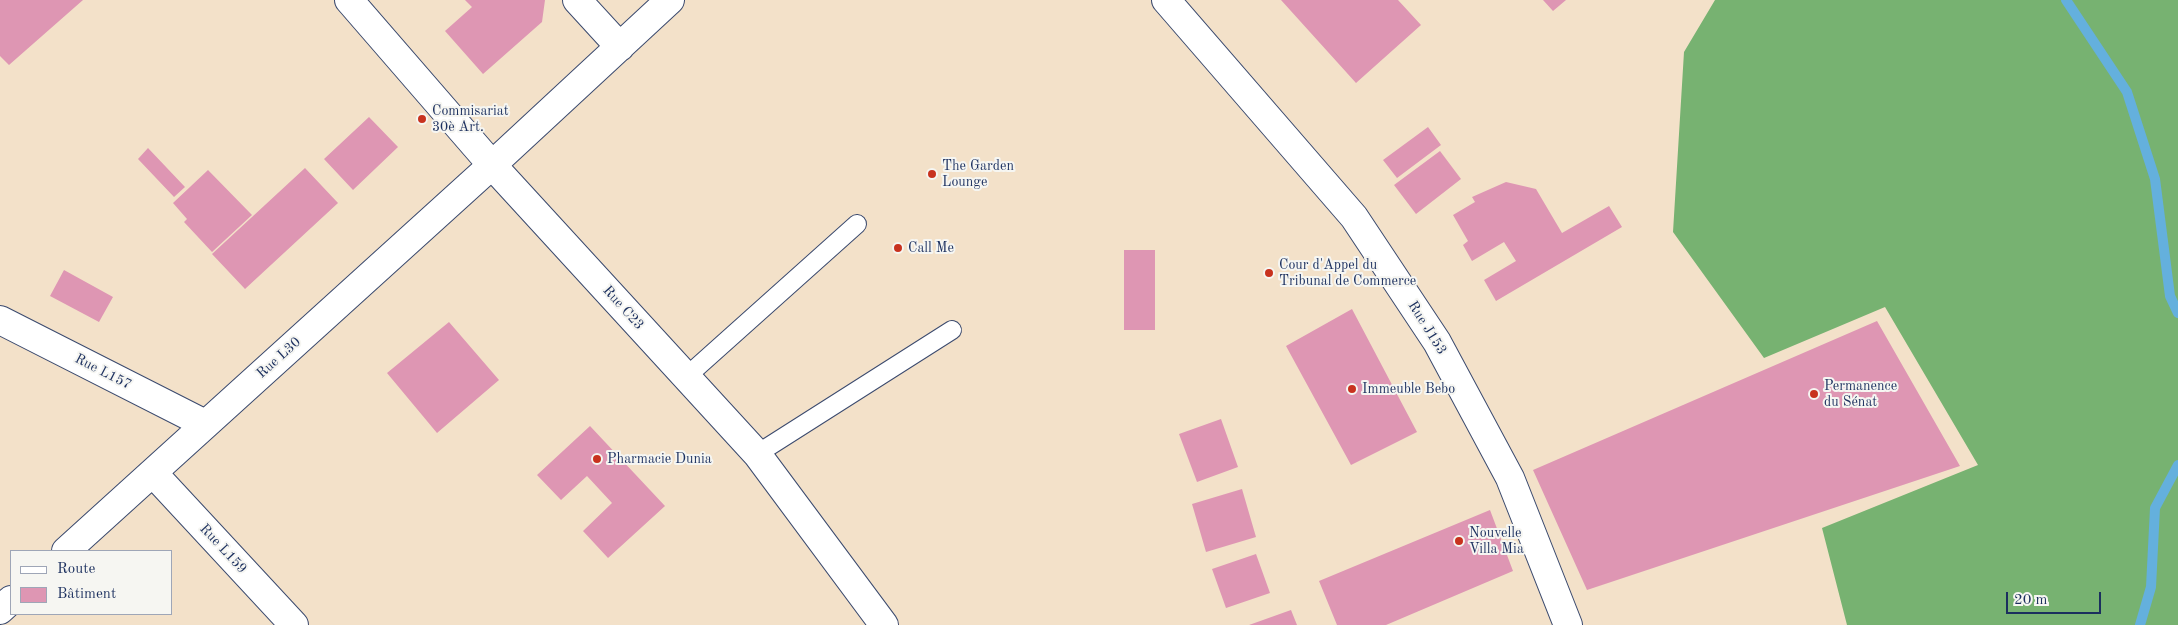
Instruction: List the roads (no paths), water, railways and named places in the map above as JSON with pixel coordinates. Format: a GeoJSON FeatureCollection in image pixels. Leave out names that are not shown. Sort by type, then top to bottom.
{"type":"FeatureCollection","features":[{"type":"Feature","properties":{"kind":"street","name":"Rue C23"},"geometry":{"type":"LineString","coordinates":[[349,0],[492,165],[757,454],[884,625]]}},
{"type":"Feature","properties":{"kind":"street"},"geometry":{"type":"LineString","coordinates":[[577,0],[620,47]]}},
{"type":"Feature","properties":{"kind":"street","name":"Rue L30"},"geometry":{"type":"LineString","coordinates":[[67,550],[492,165],[670,0]]}},
{"type":"Feature","properties":{"kind":"street","name":"Rue J153"},"geometry":{"type":"LineString","coordinates":[[1166,0],[1354,217],[1438,342],[1510,478],[1568,625]]}},
{"type":"Feature","properties":{"kind":"street","name":"Rue L157"},"geometry":{"type":"LineString","coordinates":[[0,320],[205,424]]}},
{"type":"Feature","properties":{"kind":"street","name":"Rue L159"},"geometry":{"type":"LineString","coordinates":[[153,473],[294,625]]}},
{"type":"Feature","properties":{"kind":"street"},"geometry":{"type":"LineString","coordinates":[[0,610],[10,601]]}},
{"type":"Feature","properties":{"kind":"lane"},"geometry":{"type":"LineString","coordinates":[[686,377],[857,224]]}},
{"type":"Feature","properties":{"kind":"lane"},"geometry":{"type":"LineString","coordinates":[[757,454],[952,330]]}},
{"type":"Feature","properties":{"kind":"waterway"},"geometry":{"type":"LineString","coordinates":[[2066,0],[2127,92],[2155,179],[2170,296],[2178,313]]}},
{"type":"Feature","properties":{"kind":"waterway"},"geometry":{"type":"LineString","coordinates":[[2140,625],[2151,587],[2155,508],[2178,465]]}},
{"type":"Feature","properties":{"kind":"place","name":"Commisariat 30è Art."},"geometry":{"type":"Point","coordinates":[422,119]}},
{"type":"Feature","properties":{"kind":"place","name":"The Garden Lounge"},"geometry":{"type":"Point","coordinates":[932,174]}},
{"type":"Feature","properties":{"kind":"place","name":"Call Me"},"geometry":{"type":"Point","coordinates":[898,248]}},
{"type":"Feature","properties":{"kind":"place","name":"Cour d'Appel du Tribunal de Commerce"},"geometry":{"type":"Point","coordinates":[1269,273]}},
{"type":"Feature","properties":{"kind":"place","name":"Immeuble Bebo"},"geometry":{"type":"Point","coordinates":[1352,389]}},
{"type":"Feature","properties":{"kind":"place","name":"Permanence du Sénat"},"geometry":{"type":"Point","coordinates":[1814,394]}},
{"type":"Feature","properties":{"kind":"place","name":"Pharmacie Dunia"},"geometry":{"type":"Point","coordinates":[597,459]}},
{"type":"Feature","properties":{"kind":"place","name":"Nouvelle Villa Mia"},"geometry":{"type":"Point","coordinates":[1459,541]}}]}
